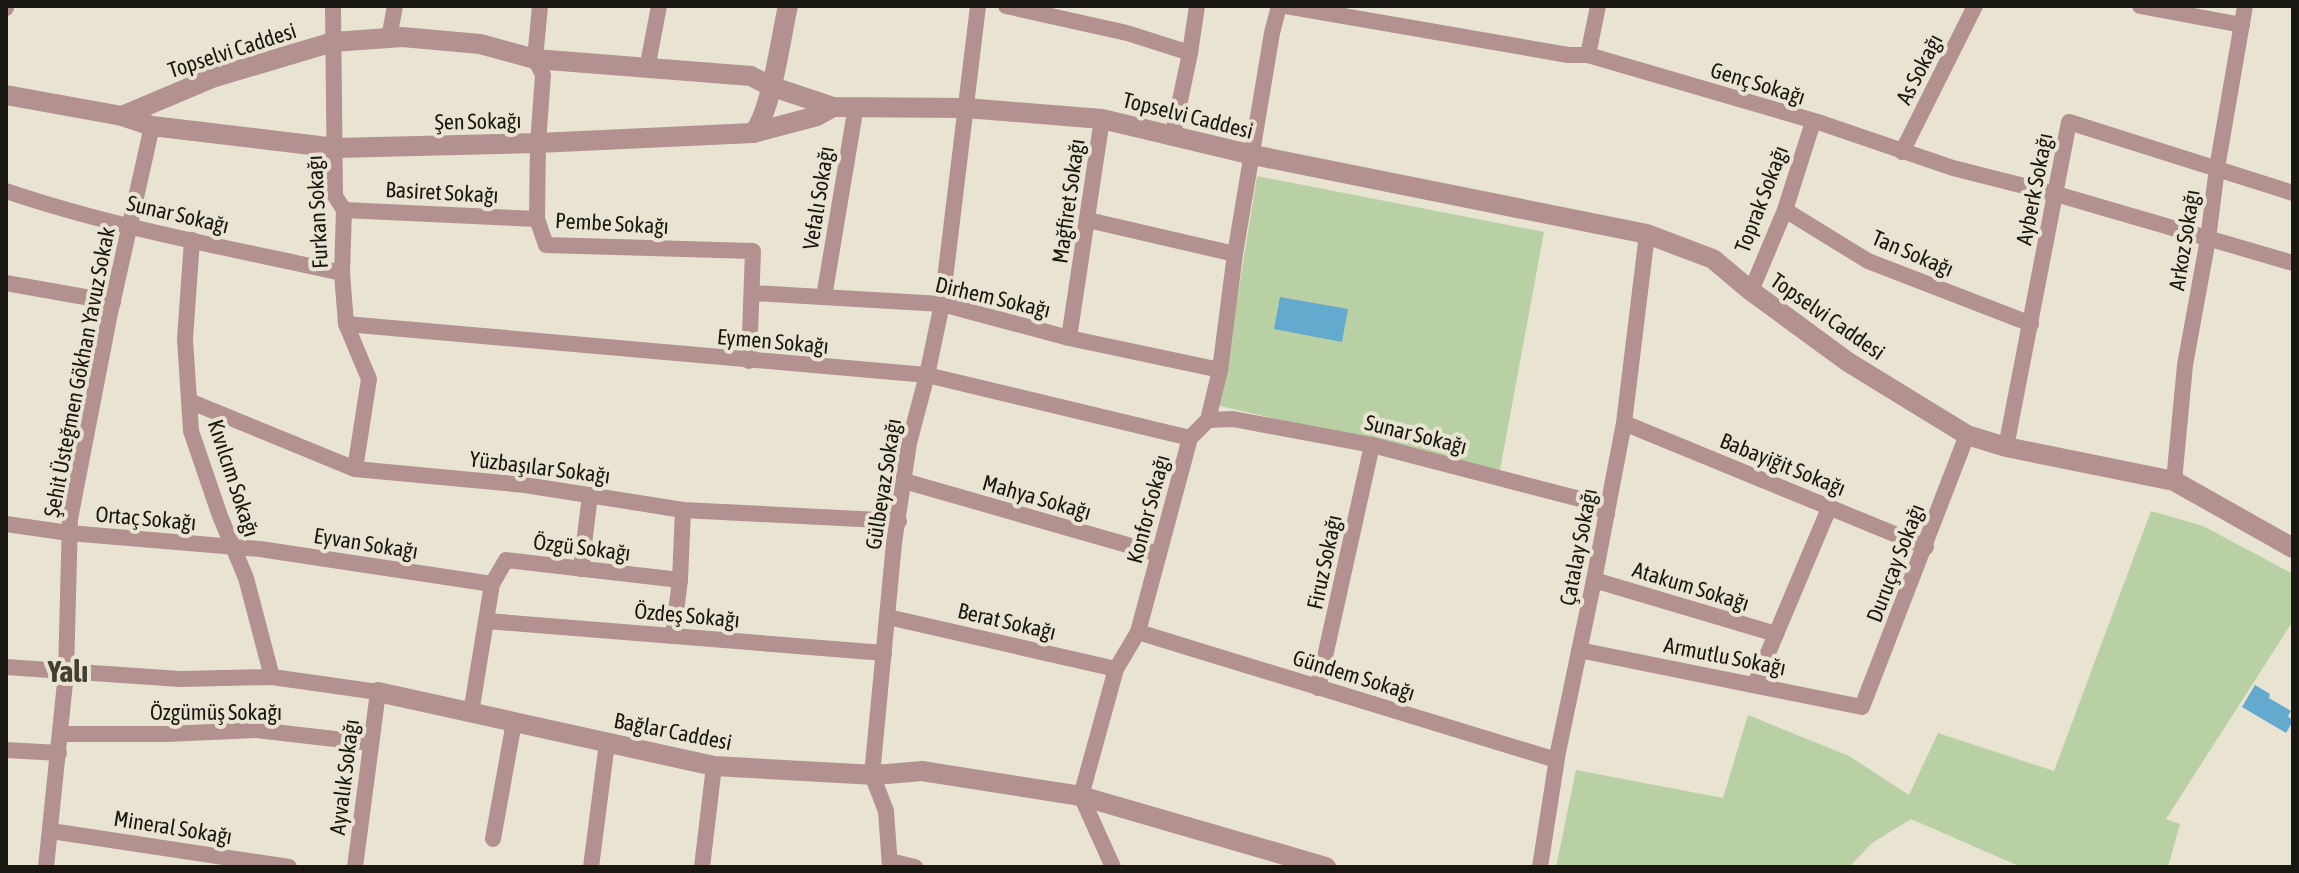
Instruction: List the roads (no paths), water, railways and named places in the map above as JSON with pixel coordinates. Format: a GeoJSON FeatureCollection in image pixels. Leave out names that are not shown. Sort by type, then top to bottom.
{"type":"FeatureCollection","features":[{"type":"Feature","properties":{"kind":"street","name":"Furkan Sokağı"},"geometry":{"type":"LineString","coordinates":[[333,6],[335,196],[344,210],[342,273],[346,324],[369,379],[355,469]]}},
{"type":"Feature","properties":{"kind":"street"},"geometry":{"type":"LineString","coordinates":[[389,38],[395,6]]}},
{"type":"Feature","properties":{"kind":"street","name":"Pembe Sokağı"},"geometry":{"type":"LineString","coordinates":[[540,6],[535,59],[543,75],[537,219],[546,245],[753,251],[749,361]]}},
{"type":"Feature","properties":{"kind":"street"},"geometry":{"type":"LineString","coordinates":[[647,69],[659,6]]}},
{"type":"Feature","properties":{"kind":"street"},"geometry":{"type":"LineString","coordinates":[[753,133],[763,118],[788,6]]}},
{"type":"Feature","properties":{"kind":"street","name":"Gülbeyaz Sokağı"},"geometry":{"type":"LineString","coordinates":[[890,864],[886,811],[872,775],[894,543],[909,443],[942,304],[978,6]]}},
{"type":"Feature","properties":{"kind":"street"},"geometry":{"type":"LineString","coordinates":[[1006,6],[1127,33],[1190,53]]}},
{"type":"Feature","properties":{"kind":"street"},"geometry":{"type":"LineString","coordinates":[[1173,134],[1197,6]]}},
{"type":"Feature","properties":{"kind":"street"},"geometry":{"type":"LineString","coordinates":[[1208,420],[1220,370],[1235,254],[1279,6]]}},
{"type":"Feature","properties":{"kind":"street","name":"Genç Sokağı"},"geometry":{"type":"LineString","coordinates":[[1286,6],[1568,55],[1588,55],[1821,123],[1953,168],[2056,194],[2293,263]]}},
{"type":"Feature","properties":{"kind":"street"},"geometry":{"type":"LineString","coordinates":[[1588,55],[1598,6]]}},
{"type":"Feature","properties":{"kind":"street","name":"As Sokağı"},"geometry":{"type":"LineString","coordinates":[[1902,152],[1975,6]]}},
{"type":"Feature","properties":{"kind":"street"},"geometry":{"type":"LineString","coordinates":[[2140,6],[2242,25]]}},
{"type":"Feature","properties":{"kind":"street","name":"Arkoz Sokağı"},"geometry":{"type":"LineString","coordinates":[[2174,481],[2185,365],[2245,6]]}},
{"type":"Feature","properties":{"kind":"street","name":"Topselvi Caddesi"},"geometry":{"type":"LineString","coordinates":[[122,116],[212,78],[333,42],[402,37],[480,44],[535,59],[751,76],[770,86],[833,107],[966,108],[1102,119],[1253,155],[1647,234],[1713,259],[1848,362],[1967,435],[2006,447],[2174,481],[2293,548]]}},
{"type":"Feature","properties":{"kind":"street"},"geometry":{"type":"LineString","coordinates":[[6,95],[122,116]]}},
{"type":"Feature","properties":{"kind":"street","name":"Vefalı Sokağı"},"geometry":{"type":"LineString","coordinates":[[824,297],[856,106]]}},
{"type":"Feature","properties":{"kind":"street","name":"Şen Sokağı"},"geometry":{"type":"LineString","coordinates":[[122,116],[152,126],[336,148],[753,133],[817,116],[833,107]]}},
{"type":"Feature","properties":{"kind":"street","name":"Mağfiret Sokağı"},"geometry":{"type":"LineString","coordinates":[[1069,338],[1102,119]]}},
{"type":"Feature","properties":{"kind":"street","name":"Toprak Sokağı"},"geometry":{"type":"LineString","coordinates":[[1751,291],[1785,210],[1813,122]]}},
{"type":"Feature","properties":{"kind":"street","name":"Ayberk Sokağı"},"geometry":{"type":"LineString","coordinates":[[2006,447],[2069,122],[2293,193]]}},
{"type":"Feature","properties":{"kind":"street","name":"Şehit Üsteğmen Gökhan Yavuz Sokak"},"geometry":{"type":"LineString","coordinates":[[46,867],[66,673],[70,519],[152,126]]}},
{"type":"Feature","properties":{"kind":"street","name":"Sunar Sokağı"},"geometry":{"type":"LineString","coordinates":[[6,191],[130,226],[342,273]]}},
{"type":"Feature","properties":{"kind":"street","name":"Basiret Sokağı"},"geometry":{"type":"LineString","coordinates":[[344,210],[537,219]]}},
{"type":"Feature","properties":{"kind":"street","name":"Tan Sokağı"},"geometry":{"type":"LineString","coordinates":[[1785,210],[1868,261],[2031,324]]}},
{"type":"Feature","properties":{"kind":"street"},"geometry":{"type":"LineString","coordinates":[[1088,220],[1235,254]]}},
{"type":"Feature","properties":{"kind":"street","name":"Çatalay Sokağı"},"geometry":{"type":"LineString","coordinates":[[1540,867],[1556,760],[1624,423],[1647,234]]}},
{"type":"Feature","properties":{"kind":"street","name":"Kıvılcım Sokağı"},"geometry":{"type":"LineString","coordinates":[[192,240],[185,339],[191,431],[246,578],[272,677]]}},
{"type":"Feature","properties":{"kind":"street"},"geometry":{"type":"LineString","coordinates":[[6,283],[113,302]]}},
{"type":"Feature","properties":{"kind":"street","name":"Dirhem Sokağı"},"geometry":{"type":"LineString","coordinates":[[752,293],[942,304],[1069,338],[1220,370]]}},
{"type":"Feature","properties":{"kind":"street","name":"Eymen Sokağı"},"geometry":{"type":"LineString","coordinates":[[346,324],[927,375],[1190,438]]}},
{"type":"Feature","properties":{"kind":"street","name":"Yüzbaşılar Sokağı"},"geometry":{"type":"LineString","coordinates":[[189,401],[355,469],[525,485],[683,510],[899,521]]}},
{"type":"Feature","properties":{"kind":"street","name":"Sunar Sokağı"},"geometry":{"type":"LineString","coordinates":[[1208,420],[1233,419],[1372,445],[1580,499],[1595,504],[1607,514]]}},
{"type":"Feature","properties":{"kind":"street","name":"Konfor Sokağı"},"geometry":{"type":"LineString","coordinates":[[1081,796],[1116,669],[1138,632],[1190,438],[1208,420]]}},
{"type":"Feature","properties":{"kind":"street","name":"Babayiğit Sokağı"},"geometry":{"type":"LineString","coordinates":[[1624,423],[1926,547]]}},
{"type":"Feature","properties":{"kind":"street","name":"Duruçay Sokağı"},"geometry":{"type":"LineString","coordinates":[[1862,707],[1967,435]]}},
{"type":"Feature","properties":{"kind":"street","name":"Firuz Sokağı"},"geometry":{"type":"LineString","coordinates":[[1318,688],[1372,445]]}},
{"type":"Feature","properties":{"kind":"street","name":"Mahya Sokağı"},"geometry":{"type":"LineString","coordinates":[[904,481],[1159,554]]}},
{"type":"Feature","properties":{"kind":"street"},"geometry":{"type":"LineString","coordinates":[[581,569],[590,495]]}},
{"type":"Feature","properties":{"kind":"street"},"geometry":{"type":"LineString","coordinates":[[1755,684],[1830,506]]}},
{"type":"Feature","properties":{"kind":"street"},"geometry":{"type":"LineString","coordinates":[[673,636],[680,580],[683,510]]}},
{"type":"Feature","properties":{"kind":"street","name":"Ortaç Sokağı"},"geometry":{"type":"LineString","coordinates":[[6,524],[233,548]]}},
{"type":"Feature","properties":{"kind":"street","name":"Eyvan Sokağı"},"geometry":{"type":"LineString","coordinates":[[233,548],[260,549],[492,584]]}},
{"type":"Feature","properties":{"kind":"street","name":"Özgü Sokağı"},"geometry":{"type":"LineString","coordinates":[[492,584],[506,560],[680,580]]}},
{"type":"Feature","properties":{"kind":"street","name":"Atakum Sokağı"},"geometry":{"type":"LineString","coordinates":[[1594,580],[1776,634]]}},
{"type":"Feature","properties":{"kind":"street"},"geometry":{"type":"LineString","coordinates":[[471,713],[492,584]]}},
{"type":"Feature","properties":{"kind":"street","name":"Berat Sokağı"},"geometry":{"type":"LineString","coordinates":[[888,617],[1116,669]]}},
{"type":"Feature","properties":{"kind":"street","name":"Özdeş Sokağı"},"geometry":{"type":"LineString","coordinates":[[487,621],[884,653]]}},
{"type":"Feature","properties":{"kind":"street","name":"Gündem Sokağı"},"geometry":{"type":"LineString","coordinates":[[1138,632],[1556,760]]}},
{"type":"Feature","properties":{"kind":"street","name":"Armutlu Sokağı"},"geometry":{"type":"LineString","coordinates":[[1579,650],[1862,707]]}},
{"type":"Feature","properties":{"kind":"street","name":"Bağlar Caddesi"},"geometry":{"type":"LineString","coordinates":[[6,667],[180,679],[272,677],[378,692],[714,766],[872,775],[922,771],[1081,796],[1326,867]]}},
{"type":"Feature","properties":{"kind":"street","name":"Ayvalık Sokağı"},"geometry":{"type":"LineString","coordinates":[[355,867],[378,692]]}},
{"type":"Feature","properties":{"kind":"street"},"geometry":{"type":"LineString","coordinates":[[493,839],[514,722]]}},
{"type":"Feature","properties":{"kind":"street","name":"Özgümüş Sokağı"},"geometry":{"type":"LineString","coordinates":[[61,734],[256,730],[370,743]]}},
{"type":"Feature","properties":{"kind":"street"},"geometry":{"type":"LineString","coordinates":[[591,867],[607,743]]}},
{"type":"Feature","properties":{"kind":"street"},"geometry":{"type":"LineString","coordinates":[[6,750],[59,753]]}},
{"type":"Feature","properties":{"kind":"street"},"geometry":{"type":"LineString","coordinates":[[702,867],[714,766]]}},
{"type":"Feature","properties":{"kind":"street"},"geometry":{"type":"LineString","coordinates":[[1081,796],[1113,867]]}},
{"type":"Feature","properties":{"kind":"street","name":"Mineral Sokağı"},"geometry":{"type":"LineString","coordinates":[[51,831],[289,867]]}},
{"type":"Feature","properties":{"kind":"street"},"geometry":{"type":"LineString","coordinates":[[890,864],[915,867]]}},
{"type":"Feature","properties":{"kind":"water"},"geometry":{"type":"Polygon","coordinates":[[[1280,297],[1348,309],[1342,342],[1274,329],[1280,297]]]}},
{"type":"Feature","properties":{"kind":"water"},"geometry":{"type":"Polygon","coordinates":[[[2255,685],[2291,711],[2288,716],[2293,721],[2286,733],[2242,707],[2255,685]]]}},
{"type":"Feature","properties":{"kind":"district","name":"Yalı"},"geometry":{"type":"Point","coordinates":[68,671]}}]}
